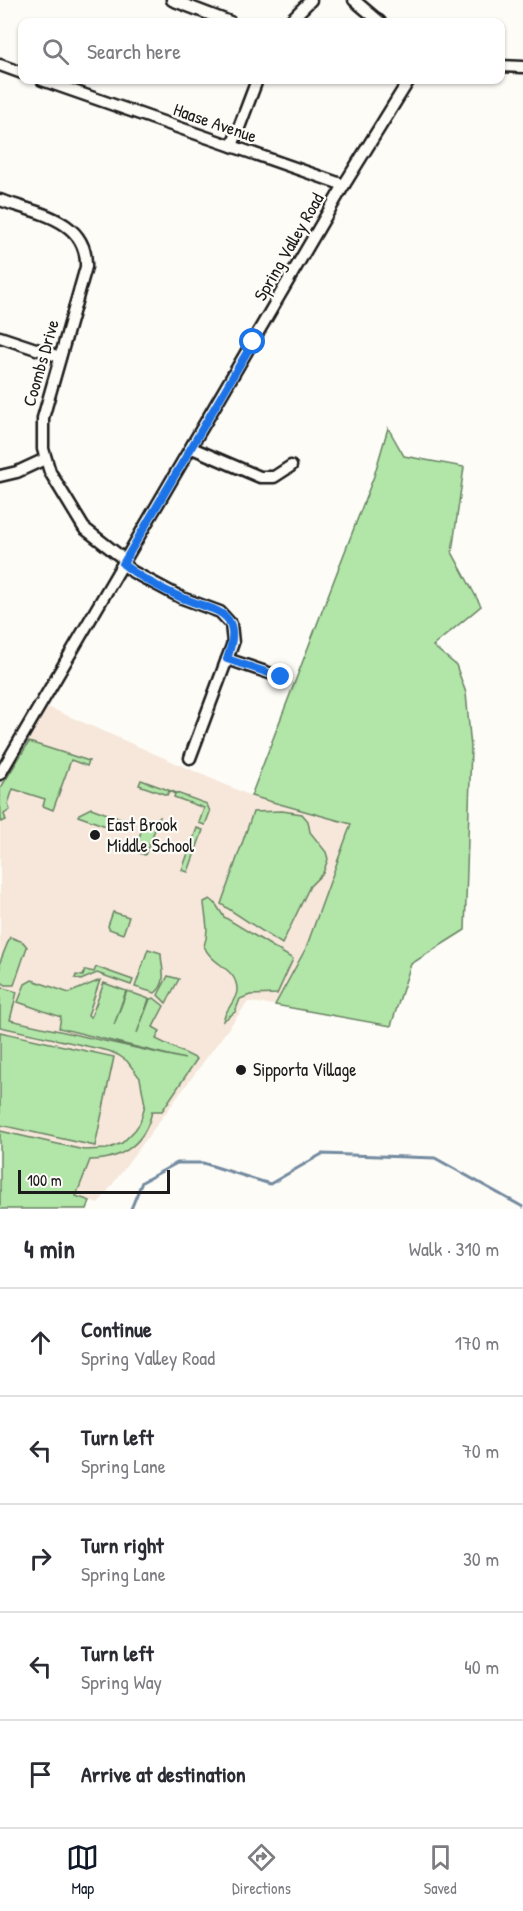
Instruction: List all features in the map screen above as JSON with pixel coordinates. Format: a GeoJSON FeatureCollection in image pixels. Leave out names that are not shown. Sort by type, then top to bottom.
{"type":"FeatureCollection","features":[{"type":"Feature","properties":{"kind":"street"},"geometry":{"type":"LineString","coordinates":[[172,0],[219,18]]}},
{"type":"Feature","properties":{"kind":"street"},"geometry":{"type":"LineString","coordinates":[[293,18],[311,0]]}},
{"type":"Feature","properties":{"kind":"street"},"geometry":{"type":"LineString","coordinates":[[354,0],[375,18]]}},
{"type":"Feature","properties":{"kind":"street"},"geometry":{"type":"LineString","coordinates":[[0,65],[18,72]]}},
{"type":"Feature","properties":{"kind":"street"},"geometry":{"type":"LineString","coordinates":[[505,66],[523,67]]}},
{"type":"Feature","properties":{"kind":"street","name":"Haase Avenue"},"geometry":{"type":"LineString","coordinates":[[53,84],[344,185]]}},
{"type":"Feature","properties":{"kind":"street"},"geometry":{"type":"LineString","coordinates":[[231,146],[256,84]]}},
{"type":"Feature","properties":{"kind":"street","name":"Spring Valley Road"},"geometry":{"type":"LineString","coordinates":[[0,774],[344,185],[407,84]]}},
{"type":"Feature","properties":{"kind":"street","name":"Coombs Drive"},"geometry":{"type":"LineString","coordinates":[[0,200],[63,223],[79,236],[84,246],[86,267],[43,418],[45,459],[61,492],[84,528],[133,572],[182,598],[220,612],[231,624],[233,643],[190,758]]}},
{"type":"Feature","properties":{"kind":"street"},"geometry":{"type":"LineString","coordinates":[[0,337],[60,357]]}},
{"type":"Feature","properties":{"kind":"street"},"geometry":{"type":"LineString","coordinates":[[192,448],[260,477],[274,477],[291,465]]}},
{"type":"Feature","properties":{"kind":"street"},"geometry":{"type":"LineString","coordinates":[[0,476],[17,472],[45,459]]}},
{"type":"Feature","properties":{"kind":"street"},"geometry":{"type":"LineString","coordinates":[[227,659],[281,677]]}},
{"type":"Feature","properties":{"kind":"shaded area"},"geometry":{"type":"Polygon","coordinates":[[[41,704],[251,796],[352,824],[306,948],[275,1005],[248,1002],[98,1204],[0,1168],[0,774],[41,704]]]}},
{"type":"Feature","properties":{"kind":"green space"},"geometry":{"type":"Polygon","coordinates":[[[388,428],[404,456],[464,467],[452,552],[481,606],[433,646],[456,665],[466,693],[471,748],[465,930],[411,964],[391,1026],[275,1005],[306,948],[351,824],[251,796],[374,476],[388,428]]]}},
{"type":"Feature","properties":{"kind":"green space"},"geometry":{"type":"Polygon","coordinates":[[[29,742],[89,761],[87,766],[71,760],[53,810],[43,806],[45,799],[13,789],[8,804],[10,810],[4,814],[6,820],[1,822],[0,789],[29,742]]]}},
{"type":"Feature","properties":{"kind":"green space"},"geometry":{"type":"Polygon","coordinates":[[[141,780],[207,804],[210,812],[205,825],[199,823],[204,808],[174,797],[175,794],[169,791],[167,795],[139,785],[141,780]]]}},
{"type":"Feature","properties":{"kind":"green space"},"geometry":{"type":"Polygon","coordinates":[[[91,808],[121,819],[117,830],[78,816],[91,808]]]}},
{"type":"Feature","properties":{"kind":"green space"},"geometry":{"type":"Polygon","coordinates":[[[282,811],[302,814],[308,821],[310,832],[326,852],[328,859],[323,873],[310,886],[282,944],[221,904],[253,812],[282,811]]]}},
{"type":"Feature","properties":{"kind":"green space"},"geometry":{"type":"Polygon","coordinates":[[[160,817],[145,855],[134,851],[145,821],[155,824],[157,818],[160,817]]]}},
{"type":"Feature","properties":{"kind":"green space"},"geometry":{"type":"Polygon","coordinates":[[[197,828],[203,830],[188,872],[182,870],[197,828]]]}},
{"type":"Feature","properties":{"kind":"green space"},"geometry":{"type":"Polygon","coordinates":[[[210,899],[224,917],[293,959],[277,994],[250,995],[240,999],[235,1012],[223,1021],[237,991],[233,977],[212,958],[204,946],[207,929],[204,902],[210,899]]]}},
{"type":"Feature","properties":{"kind":"green space"},"geometry":{"type":"Polygon","coordinates":[[[113,912],[129,917],[123,934],[109,929],[113,912]]]}},
{"type":"Feature","properties":{"kind":"green space"},"geometry":{"type":"Polygon","coordinates":[[[10,937],[23,942],[27,947],[14,985],[6,985],[0,981],[0,962],[10,937]]]}},
{"type":"Feature","properties":{"kind":"green space"},"geometry":{"type":"Polygon","coordinates":[[[148,949],[161,953],[163,979],[155,993],[135,987],[148,949]]]}},
{"type":"Feature","properties":{"kind":"green space"},"geometry":{"type":"Polygon","coordinates":[[[96,967],[133,980],[131,985],[97,973],[81,980],[75,978],[76,975],[83,976],[85,970],[94,972],[96,967]]]}},
{"type":"Feature","properties":{"kind":"green space"},"geometry":{"type":"Polygon","coordinates":[[[168,976],[179,979],[166,1003],[158,995],[168,976]]]}},
{"type":"Feature","properties":{"kind":"green space"},"geometry":{"type":"Polygon","coordinates":[[[32,980],[69,993],[100,980],[88,1015],[91,1017],[104,983],[126,991],[114,1025],[127,991],[149,999],[137,1033],[150,999],[154,998],[164,1006],[153,1027],[160,1031],[156,1039],[197,1059],[162,1111],[152,1111],[144,1132],[131,1147],[113,1157],[90,1160],[76,1196],[90,1201],[87,1209],[0,1209],[0,1131],[84,1150],[107,1149],[122,1143],[140,1123],[145,1105],[140,1078],[127,1061],[109,1051],[0,1027],[0,987],[17,992],[10,1020],[185,1059],[59,1028],[61,1017],[18,1002],[25,984],[32,980]]]}},
{"type":"Feature","properties":{"kind":"green space"},"geometry":{"type":"Polygon","coordinates":[[[0,1032],[114,1057],[95,1146],[0,1125],[0,1032]]]}},
{"type":"Feature","properties":{"kind":"waterway"},"geometry":{"type":"LineString","coordinates":[[131,1209],[142,1182],[177,1163],[203,1163],[270,1184],[322,1154],[435,1158],[523,1207]]}},
{"type":"Feature","properties":{"kind":"place","name":"East Brook Middle School"},"geometry":{"type":"Point","coordinates":[95,835]}},
{"type":"Feature","properties":{"kind":"place","name":"Sipporta Village"},"geometry":{"type":"Point","coordinates":[241,1070]}},
{"type":"Feature","properties":{"kind":"route"},"geometry":{"type":"LineString","coordinates":[[253,342],[123,564],[133,572],[182,598],[220,612],[231,624],[233,633],[233,643],[227,659],[281,677]]}}]}
